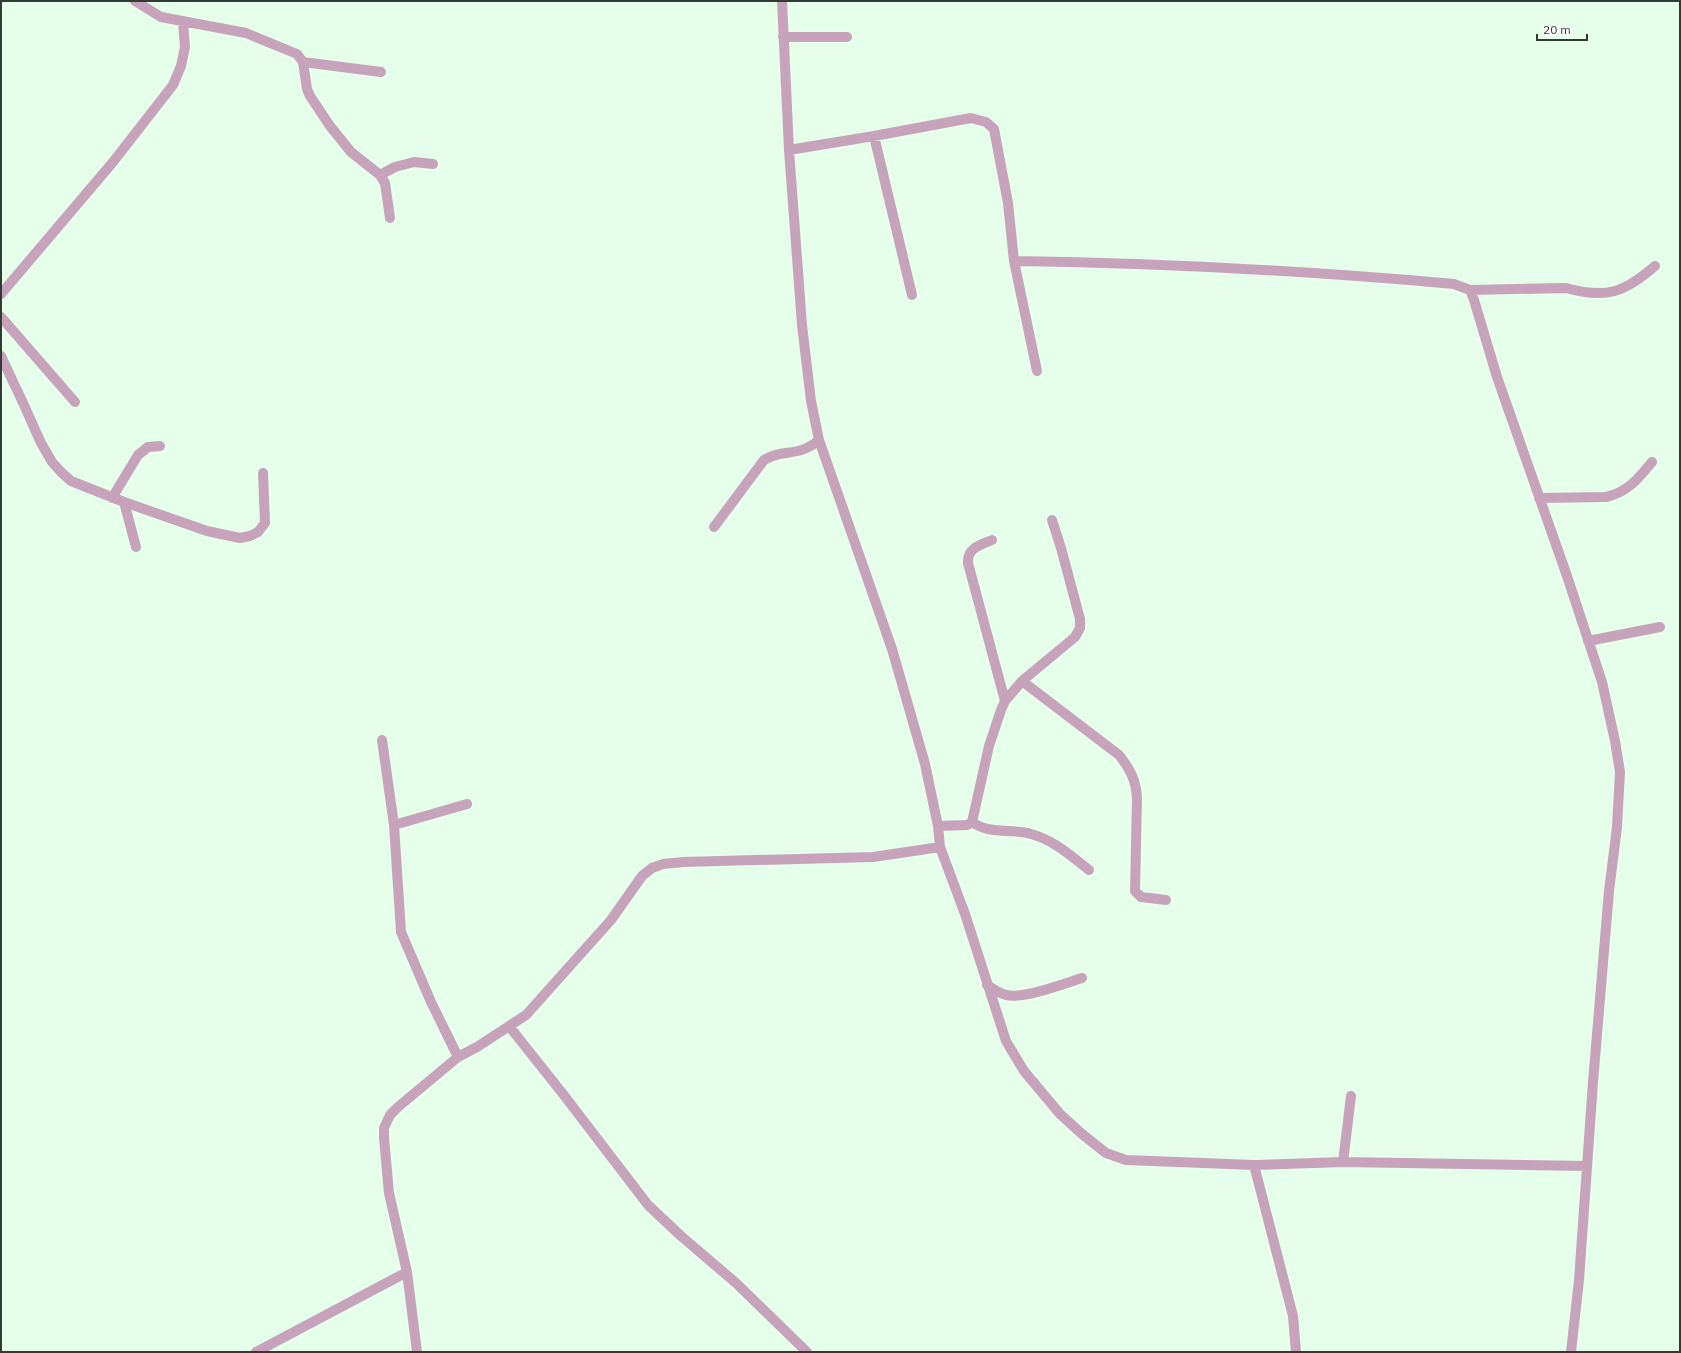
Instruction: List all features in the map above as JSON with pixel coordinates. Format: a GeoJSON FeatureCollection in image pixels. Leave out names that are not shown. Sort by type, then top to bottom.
{"type":"FeatureCollection","features":[{"type":"Feature","properties":{"kind":"street"},"geometry":{"type":"LineString","coordinates":[[135,1],[161,17],[246,33],[297,54],[303,62],[307,89],[310,96],[330,126],[351,152],[380,175],[385,183],[390,218]]}},
{"type":"Feature","properties":{"kind":"street"},"geometry":{"type":"LineString","coordinates":[[782,1],[788,150],[802,325],[811,401],[819,440],[892,648],[925,764],[938,826],[940,847],[965,914],[1006,1041],[1024,1071],[1060,1114],[1082,1134],[1106,1153],[1126,1160],[1254,1165],[1343,1162],[1587,1166]]}},
{"type":"Feature","properties":{"kind":"street"},"geometry":{"type":"LineString","coordinates":[[1,294],[113,162],[174,85],[181,66],[185,47],[183,22]]}},
{"type":"Feature","properties":{"kind":"street"},"geometry":{"type":"LineString","coordinates":[[783,37],[847,37]]}},
{"type":"Feature","properties":{"kind":"street"},"geometry":{"type":"LineString","coordinates":[[303,62],[381,72]]}},
{"type":"Feature","properties":{"kind":"street"},"geometry":{"type":"LineString","coordinates":[[788,150],[971,118],[986,122],[994,129],[1008,204],[1014,261],[1037,371]]}},
{"type":"Feature","properties":{"kind":"street"},"geometry":{"type":"LineString","coordinates":[[874,136],[912,295]]}},
{"type":"Feature","properties":{"kind":"street"},"geometry":{"type":"LineString","coordinates":[[380,175],[395,167],[414,162],[433,164]]}},
{"type":"Feature","properties":{"kind":"street"},"geometry":{"type":"LineString","coordinates":[[1014,261],[1073,262],[1353,275],[1454,284],[1470,290],[1566,288],[1581,292],[1600,294],[1618,291],[1630,286],[1655,266]]}},
{"type":"Feature","properties":{"kind":"street"},"geometry":{"type":"LineString","coordinates":[[1470,290],[1497,377],[1567,576],[1602,682],[1620,772],[1606,923],[1579,1280],[1571,1352]]}},
{"type":"Feature","properties":{"kind":"street"},"geometry":{"type":"LineString","coordinates":[[1,317],[75,402]]}},
{"type":"Feature","properties":{"kind":"street"},"geometry":{"type":"LineString","coordinates":[[1,356],[40,443],[52,462],[61,472],[72,480],[112,498],[207,531],[240,538],[250,536],[258,532],[265,523],[263,473]]}},
{"type":"Feature","properties":{"kind":"street"},"geometry":{"type":"LineString","coordinates":[[714,527],[764,460],[769,456],[804,450],[811,447],[819,440]]}},
{"type":"Feature","properties":{"kind":"street"},"geometry":{"type":"LineString","coordinates":[[112,498],[138,455],[148,447],[160,446]]}},
{"type":"Feature","properties":{"kind":"street"},"geometry":{"type":"LineString","coordinates":[[1539,498],[1606,497],[1616,495],[1635,483],[1652,462]]}},
{"type":"Feature","properties":{"kind":"street"},"geometry":{"type":"LineString","coordinates":[[124,502],[136,548]]}},
{"type":"Feature","properties":{"kind":"street"},"geometry":{"type":"LineString","coordinates":[[938,826],[968,825],[972,822],[989,746],[1005,701],[1022,681],[1075,638],[1080,628],[1080,619],[1062,548],[1052,520]]}},
{"type":"Feature","properties":{"kind":"street"},"geometry":{"type":"LineString","coordinates":[[992,540],[970,551],[968,563],[1005,701]]}},
{"type":"Feature","properties":{"kind":"street"},"geometry":{"type":"LineString","coordinates":[[1588,641],[1660,627]]}},
{"type":"Feature","properties":{"kind":"street"},"geometry":{"type":"LineString","coordinates":[[1022,681],[1119,755],[1128,766],[1136,785],[1137,798],[1135,891],[1141,897],[1166,900]]}},
{"type":"Feature","properties":{"kind":"street"},"geometry":{"type":"LineString","coordinates":[[382,740],[394,825],[401,932],[431,1002],[458,1057]]}},
{"type":"Feature","properties":{"kind":"street"},"geometry":{"type":"LineString","coordinates":[[394,825],[467,804]]}},
{"type":"Feature","properties":{"kind":"street"},"geometry":{"type":"LineString","coordinates":[[972,822],[988,830],[1018,831],[1043,838],[1055,844],[1089,870]]}},
{"type":"Feature","properties":{"kind":"street"},"geometry":{"type":"LineString","coordinates":[[417,1352],[407,1272],[389,1193],[384,1128],[390,1115],[398,1106],[458,1057],[526,1015],[610,920],[642,876],[652,868],[663,864],[683,862],[873,857],[940,847]]}},
{"type":"Feature","properties":{"kind":"street"},"geometry":{"type":"LineString","coordinates":[[987,985],[995,991],[1006,995],[1024,995],[1082,978]]}},
{"type":"Feature","properties":{"kind":"street"},"geometry":{"type":"LineString","coordinates":[[509,1026],[568,1100],[648,1205],[680,1236],[736,1283],[807,1352]]}},
{"type":"Feature","properties":{"kind":"street"},"geometry":{"type":"LineString","coordinates":[[1343,1162],[1352,1096]]}},
{"type":"Feature","properties":{"kind":"street"},"geometry":{"type":"LineString","coordinates":[[1254,1165],[1293,1316],[1296,1352]]}},
{"type":"Feature","properties":{"kind":"street"},"geometry":{"type":"LineString","coordinates":[[256,1352],[407,1272]]}}]}
